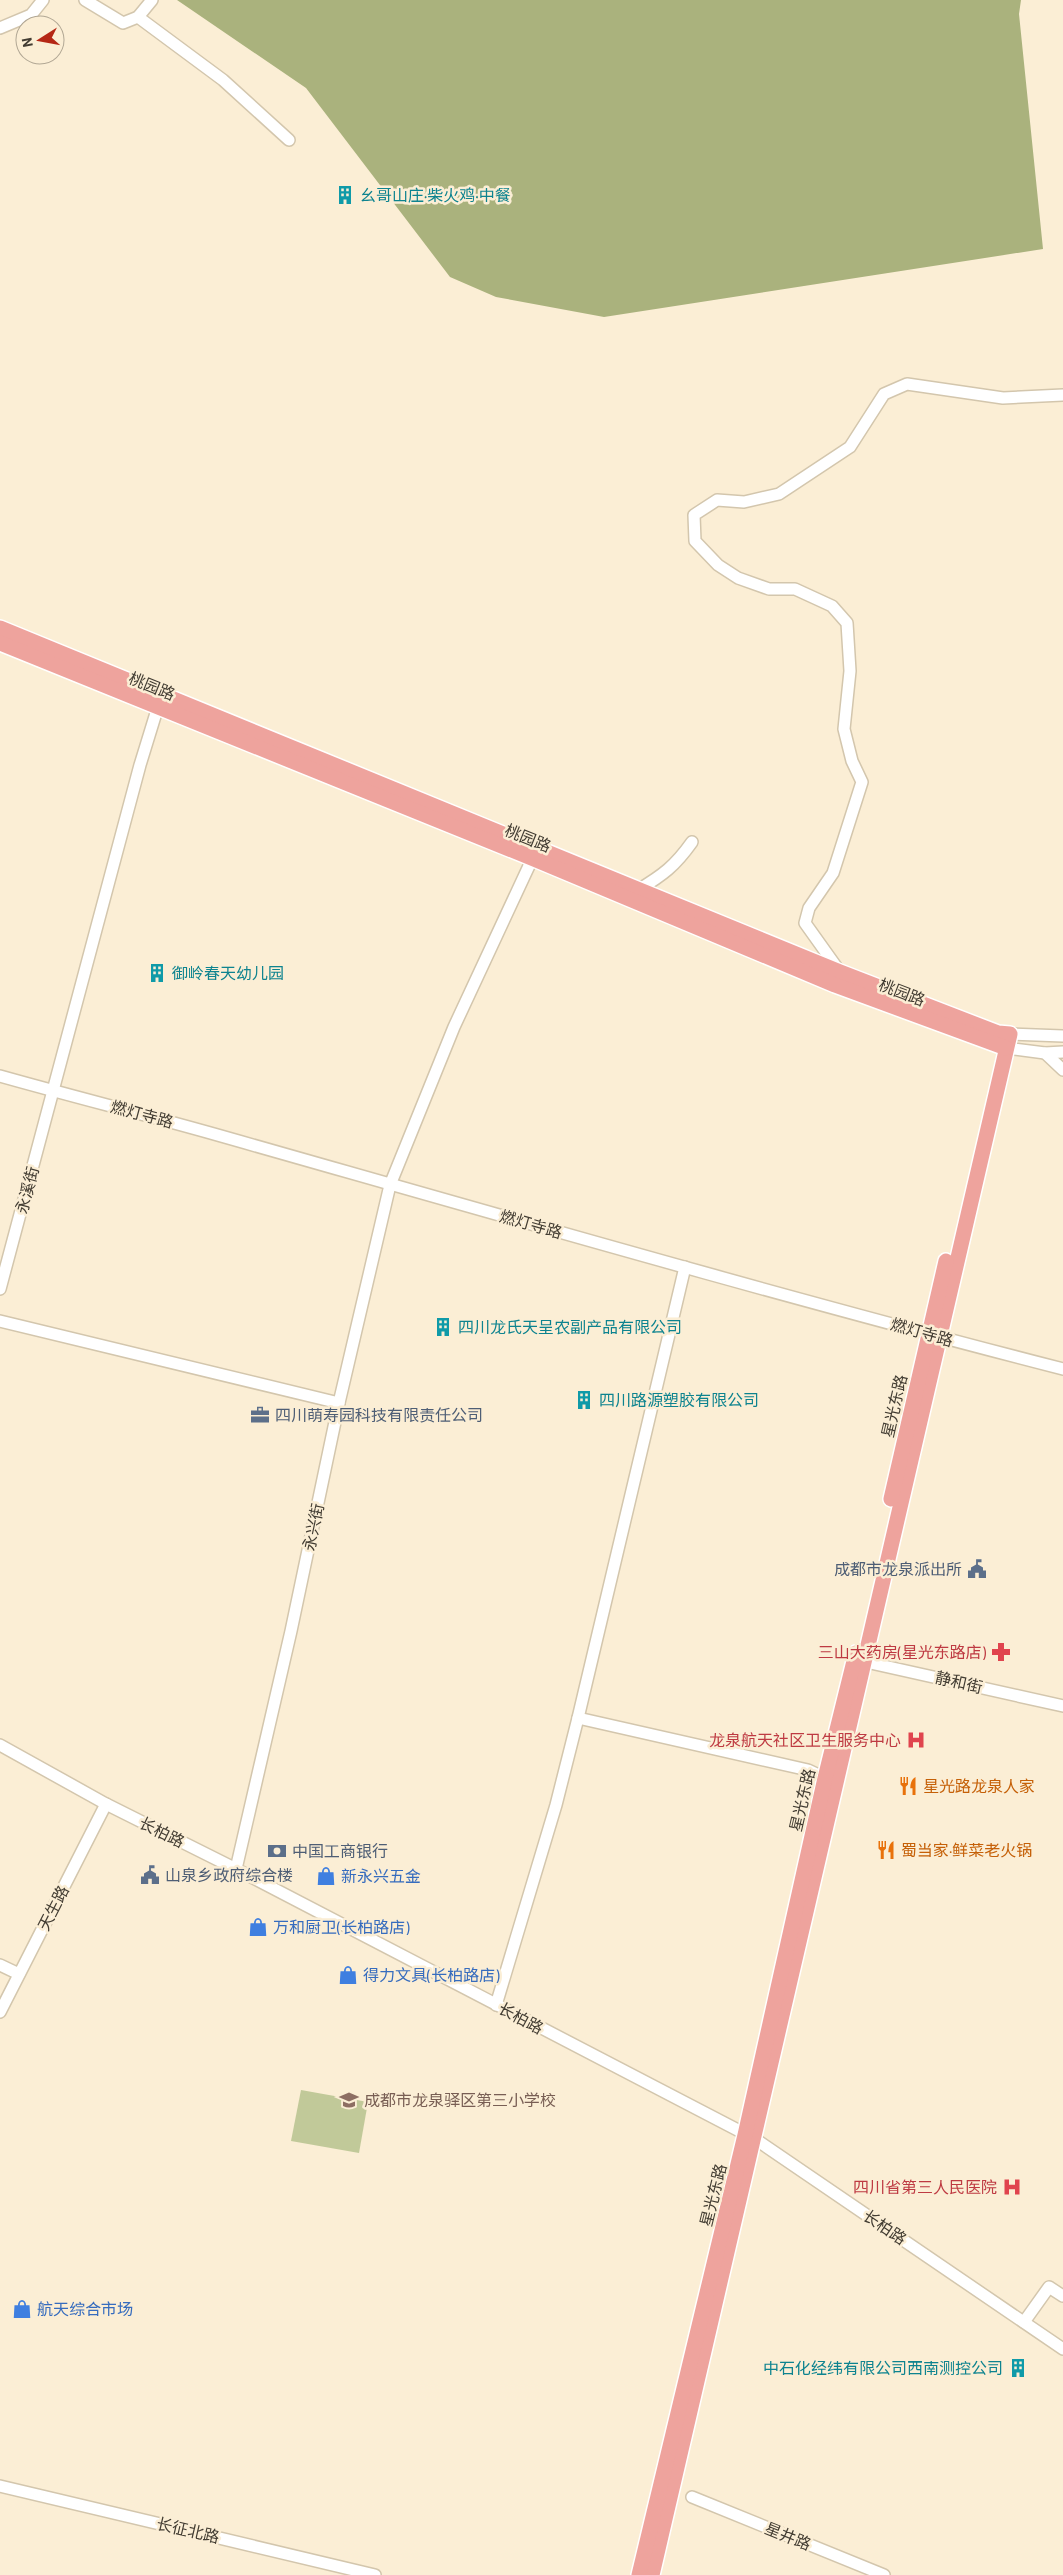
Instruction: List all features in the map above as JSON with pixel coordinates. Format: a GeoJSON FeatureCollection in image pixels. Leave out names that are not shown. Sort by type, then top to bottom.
{"type":"FeatureCollection","features":[{"type":"Feature","properties":{"kind":"main road"},"geometry":{"type":"LineString","coordinates":[[0,628],[160,702]]}},
{"type":"Feature","properties":{"kind":"main road","name":"桃园路"},"geometry":{"type":"LineString","coordinates":[[0,643],[160,702],[535,853],[836,986],[1003,1040]]}},
{"type":"Feature","properties":{"kind":"main road"},"geometry":{"type":"LineString","coordinates":[[535,853],[638,890],[1003,1040]]}},
{"type":"Feature","properties":{"kind":"main road","name":"星光东路"},"geometry":{"type":"LineString","coordinates":[[652,2575],[750,2137],[1003,1040]]}},
{"type":"Feature","properties":{"kind":"main road","name":"星光东路"},"geometry":{"type":"LineString","coordinates":[[639,2575],[750,2137],[825,1778],[860,1660]]}},
{"type":"Feature","properties":{"kind":"street"},"geometry":{"type":"LineString","coordinates":[[0,28],[31,16],[43,0]]}},
{"type":"Feature","properties":{"kind":"street"},"geometry":{"type":"LineString","coordinates":[[85,0],[123,23],[138,17],[152,0]]}},
{"type":"Feature","properties":{"kind":"street"},"geometry":{"type":"LineString","coordinates":[[138,17],[222,80],[289,140]]}},
{"type":"Feature","properties":{"kind":"street"},"geometry":{"type":"LineString","coordinates":[[840,972],[805,923],[809,908],[832,873],[862,782],[852,761],[844,729],[850,671],[847,623],[832,606],[824,602],[795,589],[769,589],[738,578],[718,565],[695,541],[694,515],[717,500],[744,502],[779,494],[850,447],[884,394],[907,384],[1003,398],[1063,395]]}},
{"type":"Feature","properties":{"kind":"street","name":"永溪街"},"geometry":{"type":"LineString","coordinates":[[0,1289],[160,702]]}},
{"type":"Feature","properties":{"kind":"street"},"geometry":{"type":"LineString","coordinates":[[638,890],[668,872],[677,864],[692,842]]}},
{"type":"Feature","properties":{"kind":"street","name":"永兴街"},"geometry":{"type":"LineString","coordinates":[[236,1869],[291,1631],[339,1402],[390,1185],[454,1027],[535,853]]}},
{"type":"Feature","properties":{"kind":"street"},"geometry":{"type":"LineString","coordinates":[[1003,1040],[1063,1036]]}},
{"type":"Feature","properties":{"kind":"street","name":"桃园路"},"geometry":{"type":"LineString","coordinates":[[1003,1040],[1045,1053],[1063,1052]]}},
{"type":"Feature","properties":{"kind":"street"},"geometry":{"type":"LineString","coordinates":[[1045,1053],[1063,1070]]}},
{"type":"Feature","properties":{"kind":"street","name":"燃灯寺路"},"geometry":{"type":"LineString","coordinates":[[0,1076],[685,1267],[1063,1369]]}},
{"type":"Feature","properties":{"kind":"street"},"geometry":{"type":"LineString","coordinates":[[496,2005],[556,1805],[685,1267]]}},
{"type":"Feature","properties":{"kind":"street"},"geometry":{"type":"LineString","coordinates":[[0,1321],[339,1402]]}},
{"type":"Feature","properties":{"kind":"street","name":"静和街"},"geometry":{"type":"LineString","coordinates":[[860,1660],[1063,1706]]}},
{"type":"Feature","properties":{"kind":"street"},"geometry":{"type":"LineString","coordinates":[[578,1718],[808,1770],[825,1778]]}},
{"type":"Feature","properties":{"kind":"street","name":"长柏路"},"geometry":{"type":"LineString","coordinates":[[0,1745],[106,1804],[236,1869],[750,2137],[1063,2349]]}},
{"type":"Feature","properties":{"kind":"street","name":"天生路"},"geometry":{"type":"LineString","coordinates":[[0,2012],[106,1804]]}},
{"type":"Feature","properties":{"kind":"street"},"geometry":{"type":"LineString","coordinates":[[0,1964],[19,1974]]}},
{"type":"Feature","properties":{"kind":"street"},"geometry":{"type":"LineString","coordinates":[[1024,2322],[1049,2287],[1063,2296]]}},
{"type":"Feature","properties":{"kind":"street","name":"长征北路"},"geometry":{"type":"LineString","coordinates":[[0,2486],[375,2575]]}},
{"type":"Feature","properties":{"kind":"street","name":"星井路"},"geometry":{"type":"LineString","coordinates":[[692,2497],[884,2575]]}},
{"type":"Feature","properties":{"kind":"green space"},"geometry":{"type":"Polygon","coordinates":[[[177,0],[1021,0],[1019,14],[1043,249],[604,317],[496,297],[450,277],[306,88],[177,0]]]}},
{"type":"Feature","properties":{"kind":"green space"},"geometry":{"type":"Polygon","coordinates":[[[301,2090],[368,2102],[359,2153],[291,2141],[301,2090]]]}},
{"type":"Feature","properties":{"kind":"place","name":"幺哥山庄·柴火鸡·中餐"},"geometry":{"type":"Point","coordinates":[345,195]}},
{"type":"Feature","properties":{"kind":"place","name":"御岭春天幼儿园"},"geometry":{"type":"Point","coordinates":[157,973]}},
{"type":"Feature","properties":{"kind":"place","name":"四川龙氏天呈农副产品有限公司"},"geometry":{"type":"Point","coordinates":[443,1327]}},
{"type":"Feature","properties":{"kind":"place","name":"四川路源塑胶有限公司"},"geometry":{"type":"Point","coordinates":[584,1400]}},
{"type":"Feature","properties":{"kind":"place","name":"四川萌寿园科技有限责任公司"},"geometry":{"type":"Point","coordinates":[260,1415]}},
{"type":"Feature","properties":{"kind":"place","name":"成都市龙泉派出所"},"geometry":{"type":"Point","coordinates":[977,1569]}},
{"type":"Feature","properties":{"kind":"place","name":"三山大药房(星光东路店)"},"geometry":{"type":"Point","coordinates":[1001,1652]}},
{"type":"Feature","properties":{"kind":"place","name":"龙泉航天社区卫生服务中心"},"geometry":{"type":"Point","coordinates":[916,1740]}},
{"type":"Feature","properties":{"kind":"place","name":"星光路龙泉人家"},"geometry":{"type":"Point","coordinates":[908,1786]}},
{"type":"Feature","properties":{"kind":"place","name":"蜀当家·鲜菜老火锅"},"geometry":{"type":"Point","coordinates":[886,1850]}},
{"type":"Feature","properties":{"kind":"place","name":"中国工商银行"},"geometry":{"type":"Point","coordinates":[277,1851]}},
{"type":"Feature","properties":{"kind":"place","name":"山泉乡政府综合楼"},"geometry":{"type":"Point","coordinates":[150,1875]}},
{"type":"Feature","properties":{"kind":"place","name":"新永兴五金"},"geometry":{"type":"Point","coordinates":[326,1876]}},
{"type":"Feature","properties":{"kind":"place","name":"万和厨卫(长柏路店)"},"geometry":{"type":"Point","coordinates":[258,1927]}},
{"type":"Feature","properties":{"kind":"place","name":"得力文具(长柏路店)"},"geometry":{"type":"Point","coordinates":[348,1975]}},
{"type":"Feature","properties":{"kind":"place","name":"成都市龙泉驿区第三小学校"},"geometry":{"type":"Point","coordinates":[349,2100]}},
{"type":"Feature","properties":{"kind":"place","name":"四川省第三人民医院"},"geometry":{"type":"Point","coordinates":[1012,2187]}},
{"type":"Feature","properties":{"kind":"place","name":"航天综合市场"},"geometry":{"type":"Point","coordinates":[22,2309]}},
{"type":"Feature","properties":{"kind":"place","name":"中石化经纬有限公司西南测控公司"},"geometry":{"type":"Point","coordinates":[1018,2368]}}]}
